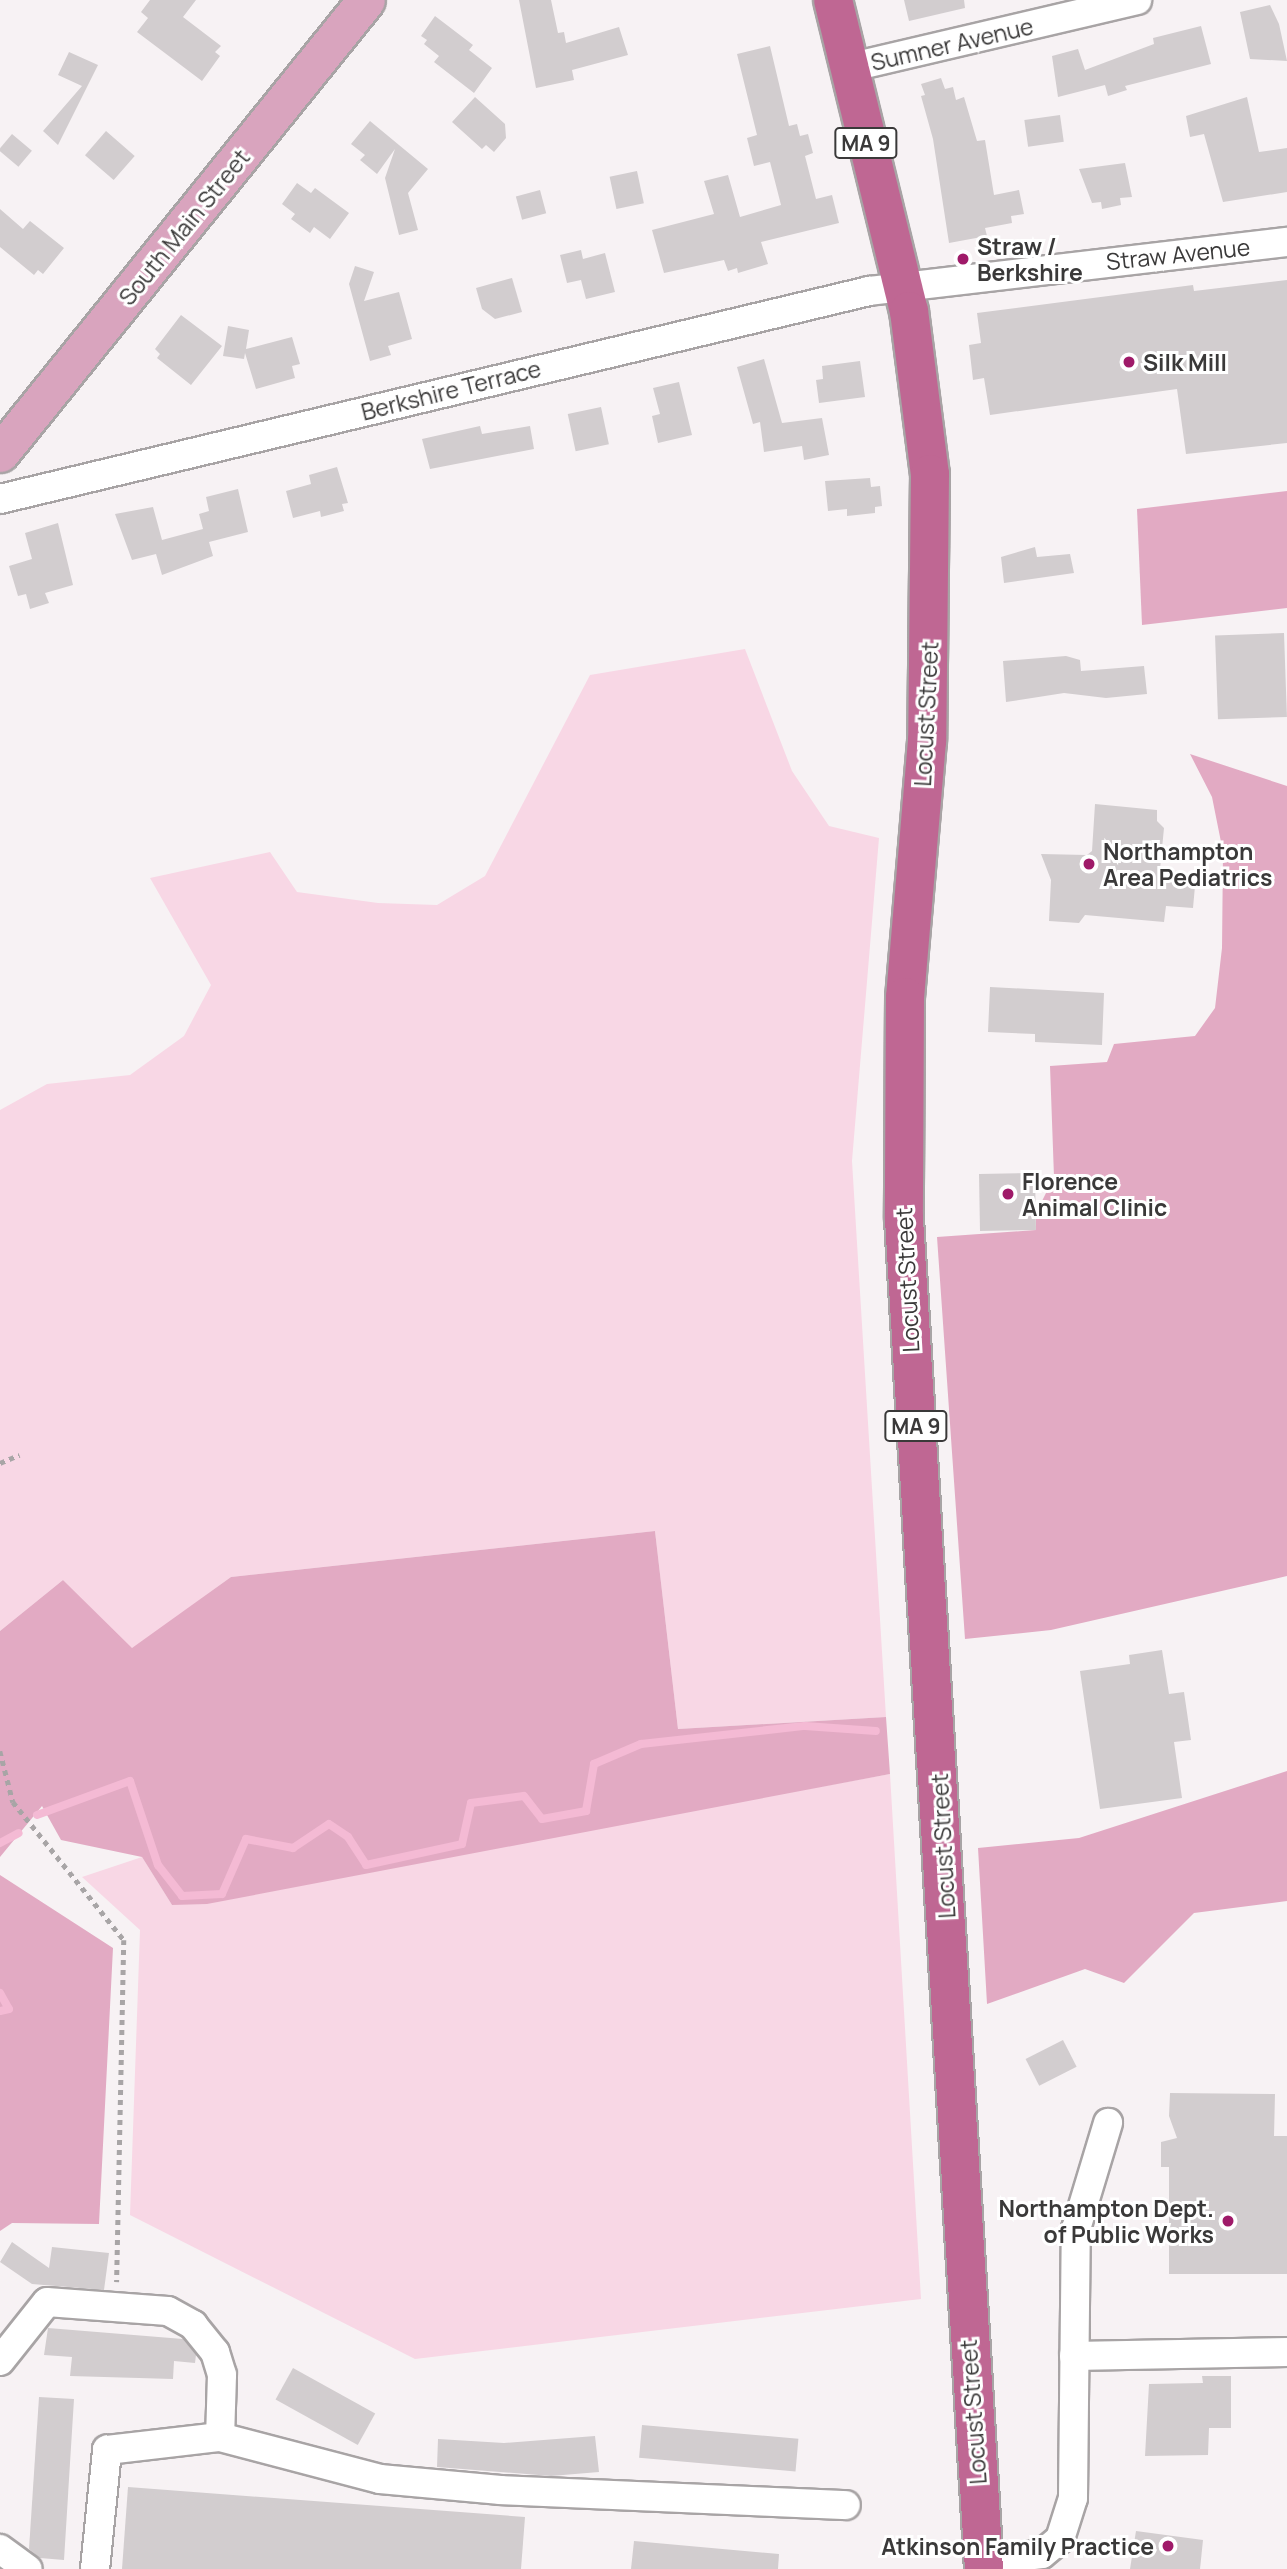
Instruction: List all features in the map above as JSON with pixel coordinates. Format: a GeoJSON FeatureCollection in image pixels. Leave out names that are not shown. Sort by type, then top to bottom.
{"type":"FeatureCollection","features":[{"type":"Feature","properties":{"kind":"highway","name":"Locust Street"},"geometry":{"type":"LineString","coordinates":[[833,0],[902,286],[927,425],[930,525],[927,728],[905,997],[904,1219],[983,2565]]}},
{"type":"Feature","properties":{"kind":"main road","name":"South Main Street"},"geometry":{"type":"LineString","coordinates":[[0,453],[366,0]]}},
{"type":"Feature","properties":{"kind":"street","name":"Sumner Avenue"},"geometry":{"type":"LineString","coordinates":[[848,68],[1137,0]]}},
{"type":"Feature","properties":{"kind":"street","name":"Straw Avenue"},"geometry":{"type":"LineString","coordinates":[[902,286],[1287,242]]}},
{"type":"Feature","properties":{"kind":"street","name":"Berkshire Terrace"},"geometry":{"type":"LineString","coordinates":[[0,499],[805,304],[902,286]]}},
{"type":"Feature","properties":{"kind":"street"},"geometry":{"type":"LineString","coordinates":[[983,2565],[1042,2554],[1060,2539],[1073,2498],[1076,2229],[1108,2123]]}},
{"type":"Feature","properties":{"kind":"street"},"geometry":{"type":"LineString","coordinates":[[0,2361],[47,2302],[168,2311],[193,2325],[215,2352],[222,2375],[220,2437]]}},
{"type":"Feature","properties":{"kind":"street"},"geometry":{"type":"LineString","coordinates":[[1074,2356],[1287,2352]]}},
{"type":"Feature","properties":{"kind":"street"},"geometry":{"type":"LineString","coordinates":[[95,2569],[107,2450],[220,2437],[380,2479],[501,2490],[846,2505]]}},
{"type":"Feature","properties":{"kind":"street"},"geometry":{"type":"LineString","coordinates":[[0,2549],[28,2569]]}},
{"type":"Feature","properties":{"kind":"path"},"geometry":{"type":"LineString","coordinates":[[0,1463],[19,1455]]}},
{"type":"Feature","properties":{"kind":"path"},"geometry":{"type":"LineString","coordinates":[[0,1751],[13,1802],[124,1940],[117,2307]]}},
{"type":"Feature","properties":{"kind":"shaded area"},"geometry":{"type":"Polygon","coordinates":[[[1287,491],[1287,608],[1142,625],[1137,509],[1287,491]]]}},
{"type":"Feature","properties":{"kind":"shaded area"},"geometry":{"type":"Polygon","coordinates":[[[745,649],[792,771],[829,826],[879,838],[852,1161],[886,1717],[678,1729],[655,1531],[231,1577],[132,1649],[63,1580],[0,1631],[0,1110],[47,1084],[130,1075],[184,1036],[211,985],[150,878],[270,852],[297,892],[378,903],[437,905],[485,876],[590,675],[745,649]]]}},
{"type":"Feature","properties":{"kind":"shaded area"},"geometry":{"type":"Polygon","coordinates":[[[1190,754],[1287,786],[1287,1576],[1051,1630],[965,1639],[937,1237],[1036,1230],[1036,1213],[1054,1177],[1050,1066],[1107,1062],[1114,1044],[1195,1036],[1215,1008],[1222,948],[1223,852],[1212,797],[1190,754]]]}},
{"type":"Feature","properties":{"kind":"shaded area"},"geometry":{"type":"Polygon","coordinates":[[[655,1531],[678,1729],[886,1717],[890,1774],[207,1904],[172,1905],[142,1857],[61,1840],[42,1806],[0,1857],[0,1631],[63,1580],[132,1648],[231,1577],[655,1531]]]}},
{"type":"Feature","properties":{"kind":"shaded area"},"geometry":{"type":"Polygon","coordinates":[[[1287,1771],[1287,1901],[1194,1913],[1124,1983],[1085,1969],[987,2004],[978,1848],[1079,1838],[1287,1771]]]}},
{"type":"Feature","properties":{"kind":"shaded area"},"geometry":{"type":"Polygon","coordinates":[[[890,1774],[921,2299],[415,2359],[130,2215],[140,1930],[82,1877],[142,1857],[172,1905],[890,1774]]]}},
{"type":"Feature","properties":{"kind":"shaded area"},"geometry":{"type":"Polygon","coordinates":[[[0,1875],[113,1948],[99,2224],[12,2223],[0,2231],[0,1875]]]}},
{"type":"Feature","properties":{"kind":"building"},"geometry":{"type":"Polygon","coordinates":[[[150,0],[196,0],[183,17],[221,46],[215,52],[220,56],[202,81],[137,32],[148,18],[141,12],[150,0]]]}},
{"type":"Feature","properties":{"kind":"building"},"geometry":{"type":"Polygon","coordinates":[[[519,0],[551,0],[558,33],[564,32],[566,43],[619,27],[628,55],[572,70],[574,80],[536,88],[519,0]]]}},
{"type":"Feature","properties":{"kind":"building"},"geometry":{"type":"Polygon","coordinates":[[[904,0],[964,0],[965,8],[909,21],[904,0]]]}},
{"type":"Feature","properties":{"kind":"building"},"geometry":{"type":"Polygon","coordinates":[[[1270,5],[1279,24],[1287,61],[1250,59],[1240,12],[1270,5]]]}},
{"type":"Feature","properties":{"kind":"building"},"geometry":{"type":"Polygon","coordinates":[[[435,16],[473,45],[469,50],[492,68],[474,93],[434,62],[439,56],[424,44],[427,40],[421,36],[435,16]]]}},
{"type":"Feature","properties":{"kind":"building"},"geometry":{"type":"Polygon","coordinates":[[[1201,26],[1211,64],[1125,86],[1127,90],[1108,96],[1105,85],[1058,97],[1052,56],[1078,49],[1085,70],[1154,44],[1153,38],[1201,26]]]}},
{"type":"Feature","properties":{"kind":"building"},"geometry":{"type":"Polygon","coordinates":[[[770,46],[789,126],[797,124],[800,136],[808,134],[813,153],[805,156],[816,199],[832,195],[839,223],[761,242],[768,264],[738,273],[737,268],[728,271],[724,260],[664,273],[652,230],[714,214],[704,181],[728,175],[740,217],[781,205],[770,162],[754,166],[747,138],[757,135],[737,54],[770,46]]]}},
{"type":"Feature","properties":{"kind":"building"},"geometry":{"type":"Polygon","coordinates":[[[69,52],[98,65],[58,145],[43,131],[82,86],[58,75],[69,52]]]}},
{"type":"Feature","properties":{"kind":"building"},"geometry":{"type":"Polygon","coordinates":[[[941,78],[945,89],[953,87],[956,100],[964,97],[977,141],[985,140],[994,195],[1019,190],[1024,214],[1011,216],[1012,223],[985,228],[987,236],[949,243],[933,139],[921,96],[925,95],[921,84],[941,78]]]}},
{"type":"Feature","properties":{"kind":"building"},"geometry":{"type":"Polygon","coordinates":[[[475,97],[505,124],[506,138],[494,152],[486,145],[482,149],[452,122],[475,97]]]}},
{"type":"Feature","properties":{"kind":"building"},"geometry":{"type":"Polygon","coordinates":[[[1247,97],[1259,152],[1287,148],[1287,192],[1223,202],[1204,134],[1190,137],[1186,116],[1247,97]]]}},
{"type":"Feature","properties":{"kind":"building"},"geometry":{"type":"Polygon","coordinates":[[[1060,115],[1064,142],[1028,147],[1024,120],[1060,115]]]}},
{"type":"Feature","properties":{"kind":"building"},"geometry":{"type":"Polygon","coordinates":[[[370,121],[428,169],[408,193],[418,230],[399,235],[385,178],[395,149],[377,174],[360,160],[365,155],[351,144],[370,121]]]}},
{"type":"Feature","properties":{"kind":"building"},"geometry":{"type":"Polygon","coordinates":[[[106,131],[135,156],[114,180],[85,155],[106,131]]]}},
{"type":"Feature","properties":{"kind":"building"},"geometry":{"type":"Polygon","coordinates":[[[12,134],[32,151],[18,167],[0,151],[12,134]]]}},
{"type":"Feature","properties":{"kind":"building"},"geometry":{"type":"Polygon","coordinates":[[[1125,163],[1132,197],[1120,198],[1121,205],[1102,209],[1101,202],[1092,203],[1079,169],[1125,163]]]}},
{"type":"Feature","properties":{"kind":"building"},"geometry":{"type":"Polygon","coordinates":[[[637,171],[644,203],[616,209],[610,177],[637,171]]]}},
{"type":"Feature","properties":{"kind":"building"},"geometry":{"type":"Polygon","coordinates":[[[297,183],[311,193],[315,188],[349,213],[330,239],[314,227],[310,233],[291,219],[295,214],[282,204],[297,183]]]}},
{"type":"Feature","properties":{"kind":"building"},"geometry":{"type":"Polygon","coordinates":[[[540,190],[546,213],[522,220],[516,196],[540,190]]]}},
{"type":"Feature","properties":{"kind":"building"},"geometry":{"type":"Polygon","coordinates":[[[0,209],[23,229],[30,221],[64,248],[43,274],[38,270],[34,275],[0,247],[0,209]]]}},
{"type":"Feature","properties":{"kind":"building"},"geometry":{"type":"Polygon","coordinates":[[[581,250],[583,259],[605,253],[615,292],[586,299],[581,280],[567,283],[560,255],[581,250]]]}},
{"type":"Feature","properties":{"kind":"building"},"geometry":{"type":"Polygon","coordinates":[[[355,266],[374,272],[364,301],[399,292],[412,339],[388,346],[391,355],[370,361],[349,284],[355,266]]]}},
{"type":"Feature","properties":{"kind":"building"},"geometry":{"type":"Polygon","coordinates":[[[512,278],[522,312],[495,319],[482,309],[476,288],[512,278]]]}},
{"type":"Feature","properties":{"kind":"building","name":"Silk Mill"},"geometry":{"type":"Polygon","coordinates":[[[1287,280],[1287,443],[1186,454],[1177,389],[990,415],[984,378],[973,380],[969,345],[981,343],[977,313],[1193,285],[1194,291],[1287,280]]]}},
{"type":"Feature","properties":{"kind":"building"},"geometry":{"type":"Polygon","coordinates":[[[181,315],[222,346],[191,385],[157,358],[160,354],[155,349],[181,315]]]}},
{"type":"Feature","properties":{"kind":"building"},"geometry":{"type":"Polygon","coordinates":[[[228,326],[249,330],[246,349],[292,337],[300,364],[292,366],[295,378],[256,389],[245,353],[244,359],[223,356],[228,326]]]}},
{"type":"Feature","properties":{"kind":"building"},"geometry":{"type":"Polygon","coordinates":[[[764,359],[782,423],[822,418],[829,455],[804,460],[802,446],[764,452],[760,422],[753,424],[737,367],[764,359]]]}},
{"type":"Feature","properties":{"kind":"building"},"geometry":{"type":"Polygon","coordinates":[[[860,361],[865,397],[819,403],[816,380],[823,379],[822,366],[860,361]]]}},
{"type":"Feature","properties":{"kind":"building"},"geometry":{"type":"Polygon","coordinates":[[[679,382],[692,435],[658,443],[652,416],[660,414],[653,388],[679,382]]]}},
{"type":"Feature","properties":{"kind":"building"},"geometry":{"type":"Polygon","coordinates":[[[601,407],[609,444],[576,451],[568,414],[601,407]]]}},
{"type":"Feature","properties":{"kind":"building"},"geometry":{"type":"Polygon","coordinates":[[[480,426],[482,434],[530,426],[534,449],[430,469],[422,439],[480,426]]]}},
{"type":"Feature","properties":{"kind":"building"},"geometry":{"type":"Polygon","coordinates":[[[337,467],[348,503],[342,504],[344,511],[321,517],[320,511],[293,518],[286,491],[311,484],[309,475],[337,467]]]}},
{"type":"Feature","properties":{"kind":"building"},"geometry":{"type":"Polygon","coordinates":[[[870,478],[871,487],[880,486],[882,506],[875,507],[875,513],[847,516],[847,509],[828,511],[825,481],[870,478]]]}},
{"type":"Feature","properties":{"kind":"building"},"geometry":{"type":"Polygon","coordinates":[[[238,489],[248,532],[209,542],[213,556],[162,575],[156,554],[132,560],[115,514],[153,507],[162,540],[203,529],[199,514],[209,511],[206,497],[238,489]]]}},
{"type":"Feature","properties":{"kind":"building"},"geometry":{"type":"Polygon","coordinates":[[[58,523],[73,585],[45,593],[49,603],[30,609],[26,594],[18,596],[9,566],[32,559],[25,533],[58,523]]]}},
{"type":"Feature","properties":{"kind":"building"},"geometry":{"type":"Polygon","coordinates":[[[1035,547],[1037,557],[1070,554],[1074,573],[1004,583],[1001,557],[1035,547]]]}},
{"type":"Feature","properties":{"kind":"building"},"geometry":{"type":"Polygon","coordinates":[[[1284,633],[1287,717],[1218,719],[1215,635],[1284,633]]]}},
{"type":"Feature","properties":{"kind":"building"},"geometry":{"type":"Polygon","coordinates":[[[1066,656],[1080,660],[1081,671],[1144,666],[1147,694],[1106,698],[1064,693],[1006,702],[1003,661],[1066,656]]]}},
{"type":"Feature","properties":{"kind":"building","name":"Northampton Area Pediatrics"},"geometry":{"type":"Polygon","coordinates":[[[1095,804],[1157,810],[1157,821],[1164,828],[1160,869],[1196,875],[1193,908],[1166,906],[1164,922],[1085,915],[1079,923],[1049,921],[1051,880],[1041,854],[1087,855],[1092,851],[1095,804]]]}},
{"type":"Feature","properties":{"kind":"building"},"geometry":{"type":"Polygon","coordinates":[[[990,987],[1104,993],[1102,1045],[1035,1042],[1035,1034],[988,1032],[990,987]]]}},
{"type":"Feature","properties":{"kind":"building","name":"Florence Animal Clinic"},"geometry":{"type":"Polygon","coordinates":[[[1035,1173],[1036,1230],[980,1231],[979,1174],[1035,1173]]]}},
{"type":"Feature","properties":{"kind":"building"},"geometry":{"type":"Polygon","coordinates":[[[1162,1650],[1169,1694],[1184,1692],[1191,1740],[1174,1742],[1182,1798],[1100,1809],[1080,1671],[1130,1664],[1129,1655],[1162,1650]]]}},
{"type":"Feature","properties":{"kind":"building"},"geometry":{"type":"Polygon","coordinates":[[[1063,2040],[1077,2067],[1039,2086],[1026,2059],[1063,2040]]]}},
{"type":"Feature","properties":{"kind":"building","name":"Northampton Dept. of Public Works"},"geometry":{"type":"Polygon","coordinates":[[[1170,2093],[1275,2094],[1274,2136],[1287,2136],[1287,2274],[1169,2274],[1169,2167],[1161,2167],[1161,2142],[1177,2138],[1169,2116],[1170,2093]]]}},
{"type":"Feature","properties":{"kind":"building"},"geometry":{"type":"Polygon","coordinates":[[[12,2242],[49,2268],[52,2247],[109,2253],[104,2290],[32,2284],[0,2262],[12,2242]]]}},
{"type":"Feature","properties":{"kind":"building"},"geometry":{"type":"Polygon","coordinates":[[[48,2328],[183,2339],[196,2355],[195,2363],[174,2361],[173,2379],[70,2376],[72,2357],[44,2355],[48,2328]]]}},
{"type":"Feature","properties":{"kind":"building"},"geometry":{"type":"Polygon","coordinates":[[[293,2368],[375,2414],[358,2445],[276,2399],[293,2368]]]}},
{"type":"Feature","properties":{"kind":"building"},"geometry":{"type":"Polygon","coordinates":[[[1202,2376],[1231,2376],[1231,2428],[1209,2428],[1208,2455],[1145,2456],[1149,2384],[1203,2383],[1202,2376]]]}},
{"type":"Feature","properties":{"kind":"building"},"geometry":{"type":"Polygon","coordinates":[[[39,2397],[74,2399],[64,2560],[40,2558],[29,2549],[39,2397]]]}},
{"type":"Feature","properties":{"kind":"building"},"geometry":{"type":"Polygon","coordinates":[[[642,2425],[798,2439],[796,2472],[639,2458],[642,2425]]]}},
{"type":"Feature","properties":{"kind":"building"},"geometry":{"type":"Polygon","coordinates":[[[595,2436],[599,2472],[551,2476],[437,2467],[438,2439],[504,2443],[595,2436]]]}},
{"type":"Feature","properties":{"kind":"building"},"geometry":{"type":"Polygon","coordinates":[[[128,2487],[525,2517],[521,2569],[122,2569],[128,2487]]]}},
{"type":"Feature","properties":{"kind":"building","name":"Atkinson Family Practice"},"geometry":{"type":"Polygon","coordinates":[[[1136,2531],[1203,2540],[1200,2569],[1130,2569],[1136,2531]]]}},
{"type":"Feature","properties":{"kind":"building"},"geometry":{"type":"Polygon","coordinates":[[[634,2541],[779,2554],[778,2569],[631,2569],[634,2541]]]}},
{"type":"Feature","properties":{"kind":"waterway"},"geometry":{"type":"LineString","coordinates":[[37,1815],[130,1781],[158,1865],[182,1896],[222,1894],[246,1839],[293,1848],[329,1824],[348,1837],[366,1865],[462,1844],[471,1803],[524,1796],[542,1819],[586,1811],[594,1764],[641,1744],[805,1726],[876,1731]]}},
{"type":"Feature","properties":{"kind":"waterway"},"geometry":{"type":"LineString","coordinates":[[0,1843],[19,1833]]}},
{"type":"Feature","properties":{"kind":"waterway"},"geometry":{"type":"LineString","coordinates":[[0,1993],[9,2009],[0,2011]]}},
{"type":"Feature","properties":{"kind":"place","name":"Straw / Berkshire"},"geometry":{"type":"Point","coordinates":[963,259]}},
{"type":"Feature","properties":{"kind":"place","name":"Silk Mill"},"geometry":{"type":"Point","coordinates":[1129,362]}},
{"type":"Feature","properties":{"kind":"place","name":"Northampton Area Pediatrics"},"geometry":{"type":"Point","coordinates":[1089,864]}},
{"type":"Feature","properties":{"kind":"place","name":"Florence Animal Clinic"},"geometry":{"type":"Point","coordinates":[1008,1194]}},
{"type":"Feature","properties":{"kind":"place","name":"Northampton Dept. of Public Works"},"geometry":{"type":"Point","coordinates":[1228,2221]}},
{"type":"Feature","properties":{"kind":"place","name":"Atkinson Family Practice"},"geometry":{"type":"Point","coordinates":[1168,2546]}}]}
